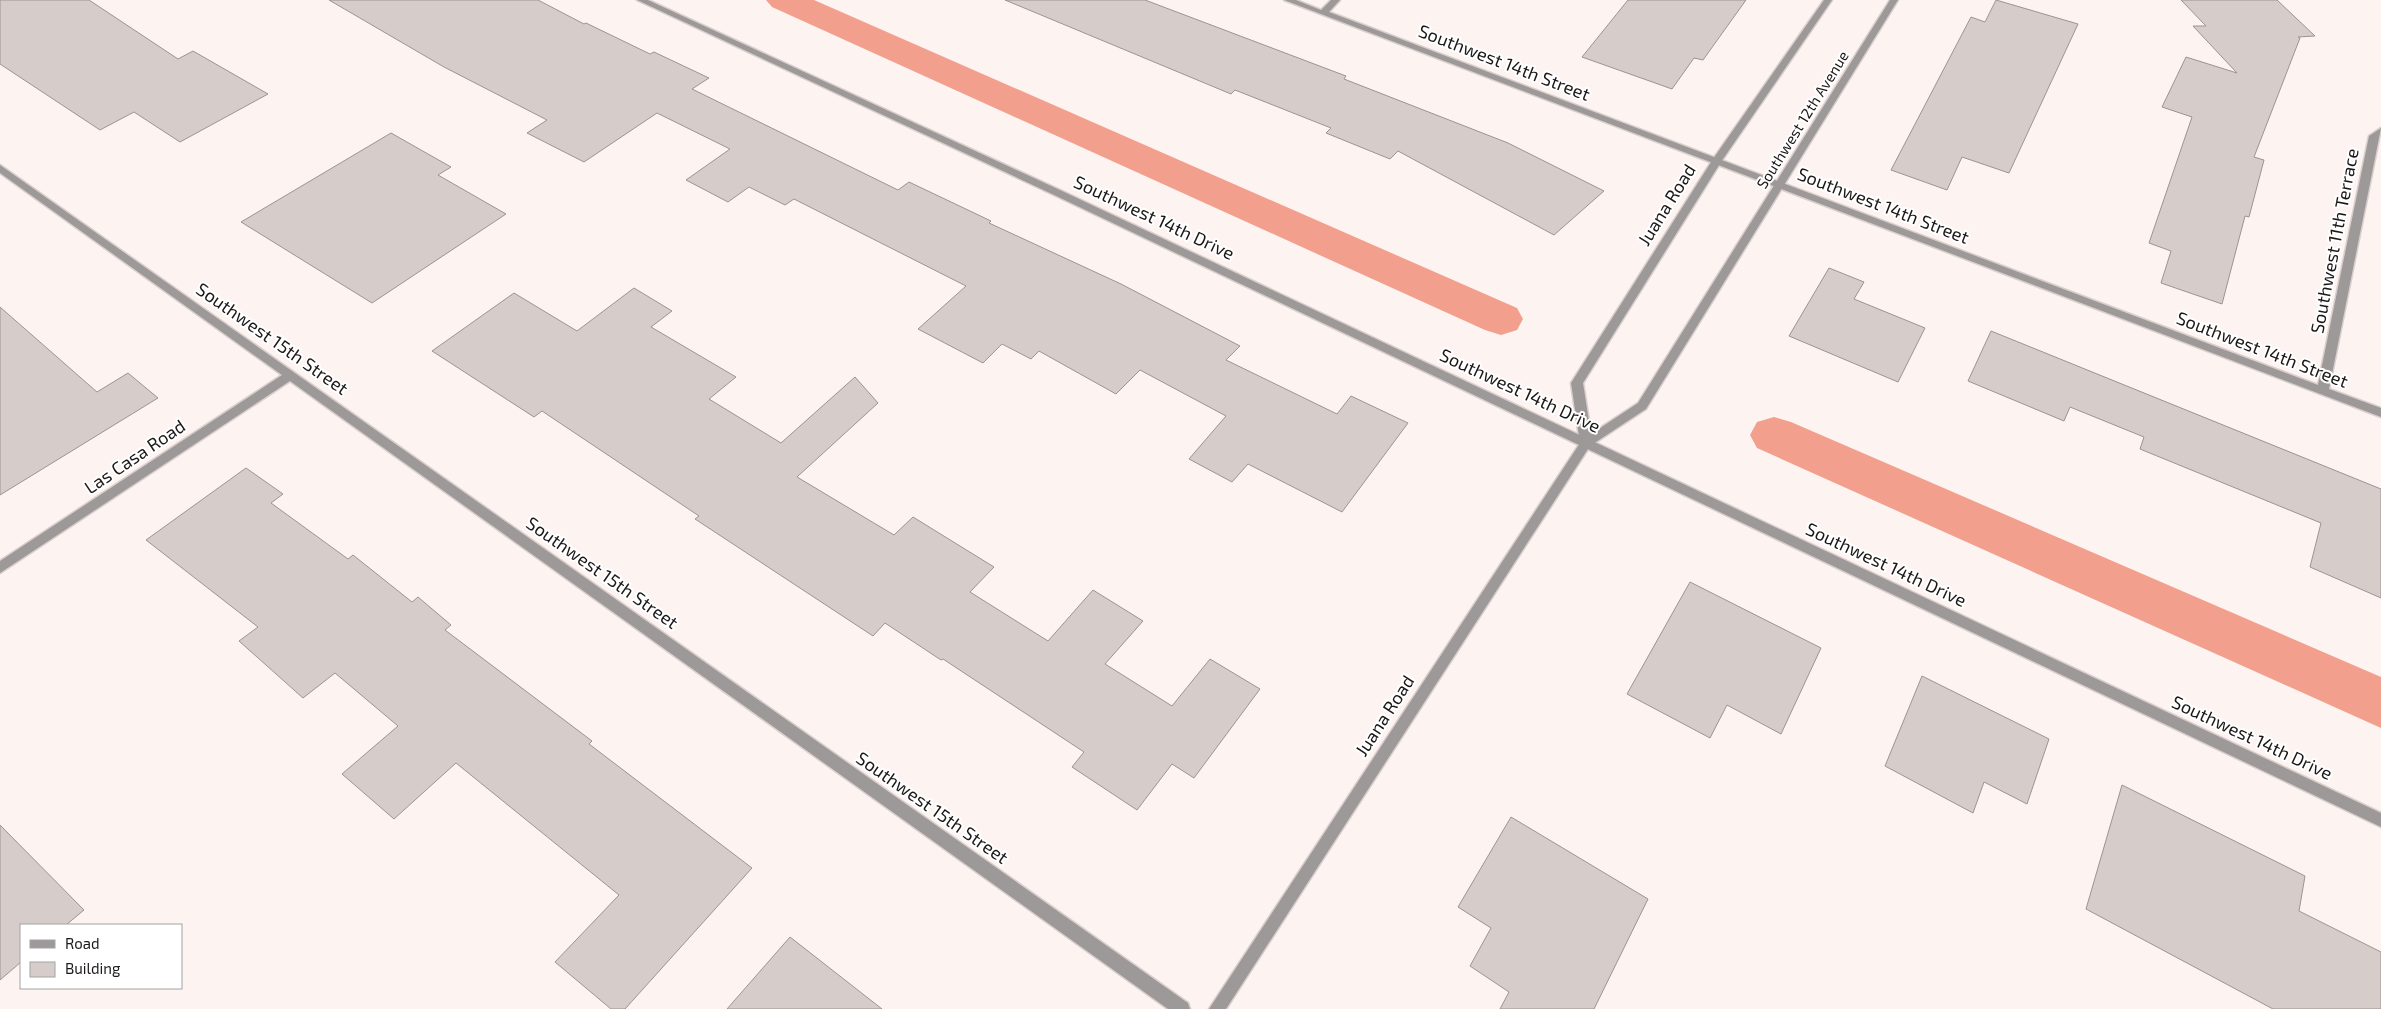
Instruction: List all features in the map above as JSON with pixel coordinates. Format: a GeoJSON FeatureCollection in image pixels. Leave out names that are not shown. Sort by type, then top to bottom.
{"type":"FeatureCollection","features":[{"type":"Feature","properties":{"kind":"street","name":"Southwest 14th Drive"},"geometry":{"type":"LineString","coordinates":[[641,0],[1056,192],[2381,820]]}},
{"type":"Feature","properties":{"kind":"street","name":"Southwest 14th Street"},"geometry":{"type":"LineString","coordinates":[[1288,0],[2381,413]]}},
{"type":"Feature","properties":{"kind":"street"},"geometry":{"type":"LineString","coordinates":[[1323,13],[1336,0]]}},
{"type":"Feature","properties":{"kind":"street","name":"Juana Road"},"geometry":{"type":"LineString","coordinates":[[1586,443],[1577,383],[1717,161],[1828,0]]}},
{"type":"Feature","properties":{"kind":"street","name":"Southwest 12th Avenue"},"geometry":{"type":"LineString","coordinates":[[1736,254],[1781,185],[1894,0]]}},
{"type":"Feature","properties":{"kind":"street","name":"Southwest 11th Terrace"},"geometry":{"type":"LineString","coordinates":[[2323,391],[2374,136],[2381,131]]}},
{"type":"Feature","properties":{"kind":"street","name":"Southwest 15th Street"},"geometry":{"type":"LineString","coordinates":[[0,168],[1182,1009]]}},
{"type":"Feature","properties":{"kind":"street","name":"Juana Road"},"geometry":{"type":"LineString","coordinates":[[1217,1009],[1586,443],[1642,406],[1736,254]]}},
{"type":"Feature","properties":{"kind":"street","name":"Las Casa Road"},"geometry":{"type":"LineString","coordinates":[[0,568],[290,374]]}},
{"type":"Feature","properties":{"kind":"building"},"geometry":{"type":"Polygon","coordinates":[[[0,0],[89,0],[178,59],[193,51],[268,94],[180,142],[134,112],[100,130],[0,64],[0,0]]]}},
{"type":"Feature","properties":{"kind":"building"},"geometry":{"type":"Polygon","coordinates":[[[329,0],[538,0],[584,24],[586,23],[650,54],[654,52],[709,78],[692,89],[898,190],[909,182],[991,221],[989,223],[1121,284],[1240,346],[1226,360],[1337,414],[1351,396],[1408,423],[1342,512],[1248,464],[1232,482],[1189,459],[1226,416],[1140,370],[1116,394],[1039,351],[1031,359],[1002,344],[983,363],[918,329],[966,286],[794,199],[785,205],[749,187],[728,202],[686,180],[730,149],[657,113],[584,162],[527,133],[547,120],[444,67],[329,0]]]}},
{"type":"Feature","properties":{"kind":"building"},"geometry":{"type":"Polygon","coordinates":[[[1005,0],[1145,0],[1346,76],[1344,79],[1508,143],[1604,191],[1554,235],[1398,151],[1390,159],[1326,133],[1331,128],[1235,90],[1231,94],[1005,0]]]}},
{"type":"Feature","properties":{"kind":"building"},"geometry":{"type":"Polygon","coordinates":[[[1628,0],[1746,0],[1703,60],[1694,58],[1672,89],[1582,57],[1628,0]]]}},
{"type":"Feature","properties":{"kind":"building"},"geometry":{"type":"Polygon","coordinates":[[[1996,0],[2078,24],[2009,173],[1962,157],[1947,190],[1891,170],[1971,17],[1985,22],[1996,0]]]}},
{"type":"Feature","properties":{"kind":"building"},"geometry":{"type":"Polygon","coordinates":[[[2181,0],[2277,0],[2315,36],[2298,37],[2300,38],[2254,157],[2264,160],[2249,217],[2245,216],[2222,304],[2161,283],[2171,251],[2149,243],[2192,117],[2162,107],[2186,57],[2237,73],[2193,26],[2206,26],[2181,0]]]}},
{"type":"Feature","properties":{"kind":"building"},"geometry":{"type":"Polygon","coordinates":[[[391,133],[451,167],[438,175],[506,214],[372,303],[241,222],[391,133]]]}},
{"type":"Feature","properties":{"kind":"building"},"geometry":{"type":"Polygon","coordinates":[[[1829,268],[1864,282],[1854,299],[1925,328],[1898,382],[1789,336],[1829,268]]]}},
{"type":"Feature","properties":{"kind":"building"},"geometry":{"type":"Polygon","coordinates":[[[634,288],[672,311],[651,327],[736,377],[709,399],[781,443],[855,377],[878,403],[797,477],[894,535],[913,517],[994,567],[970,592],[1048,641],[1093,590],[1143,621],[1105,664],[1172,706],[1210,659],[1260,689],[1194,778],[1172,764],[1137,810],[1072,767],[1084,752],[943,659],[941,660],[885,623],[873,636],[695,519],[699,516],[542,411],[534,417],[432,351],[514,293],[577,331],[634,288]]]}},
{"type":"Feature","properties":{"kind":"building"},"geometry":{"type":"Polygon","coordinates":[[[0,307],[97,392],[128,373],[158,398],[0,495],[0,307]]]}},
{"type":"Feature","properties":{"kind":"building"},"geometry":{"type":"Polygon","coordinates":[[[1991,331],[2381,489],[2381,598],[2310,567],[2321,523],[2140,449],[2144,437],[2070,407],[2064,421],[1968,381],[1991,331]]]}},
{"type":"Feature","properties":{"kind":"building"},"geometry":{"type":"Polygon","coordinates":[[[246,468],[283,494],[271,503],[348,559],[353,555],[412,602],[418,597],[451,625],[445,630],[592,741],[589,744],[752,868],[625,1009],[611,1009],[555,962],[619,895],[456,763],[394,819],[342,774],[398,726],[335,673],[303,698],[239,641],[258,627],[146,540],[246,468]]]}},
{"type":"Feature","properties":{"kind":"building"},"geometry":{"type":"Polygon","coordinates":[[[1690,582],[1821,648],[1781,734],[1727,705],[1710,738],[1627,694],[1690,582]]]}},
{"type":"Feature","properties":{"kind":"building"},"geometry":{"type":"Polygon","coordinates":[[[1922,676],[2049,739],[2027,804],[1984,782],[1973,813],[1885,766],[1922,676]]]}},
{"type":"Feature","properties":{"kind":"building"},"geometry":{"type":"Polygon","coordinates":[[[2122,785],[2305,876],[2299,911],[2381,952],[2381,1009],[2273,1009],[2086,909],[2122,785]]]}},
{"type":"Feature","properties":{"kind":"building"},"geometry":{"type":"Polygon","coordinates":[[[1511,817],[1648,899],[1594,1009],[1500,1009],[1509,992],[1470,966],[1491,928],[1458,907],[1511,817]]]}},
{"type":"Feature","properties":{"kind":"building"},"geometry":{"type":"Polygon","coordinates":[[[0,825],[84,910],[67,924],[20,924],[20,963],[0,980],[0,825]]]}},
{"type":"Feature","properties":{"kind":"building"},"geometry":{"type":"Polygon","coordinates":[[[790,937],[882,1009],[727,1009],[790,937]]]}},
{"type":"Feature","properties":{"kind":"waterway"},"geometry":{"type":"LineString","coordinates":[[784,0],[1501,319]]}},
{"type":"Feature","properties":{"kind":"waterway"},"geometry":{"type":"LineString","coordinates":[[1774,435],[2381,703]]}}]}
